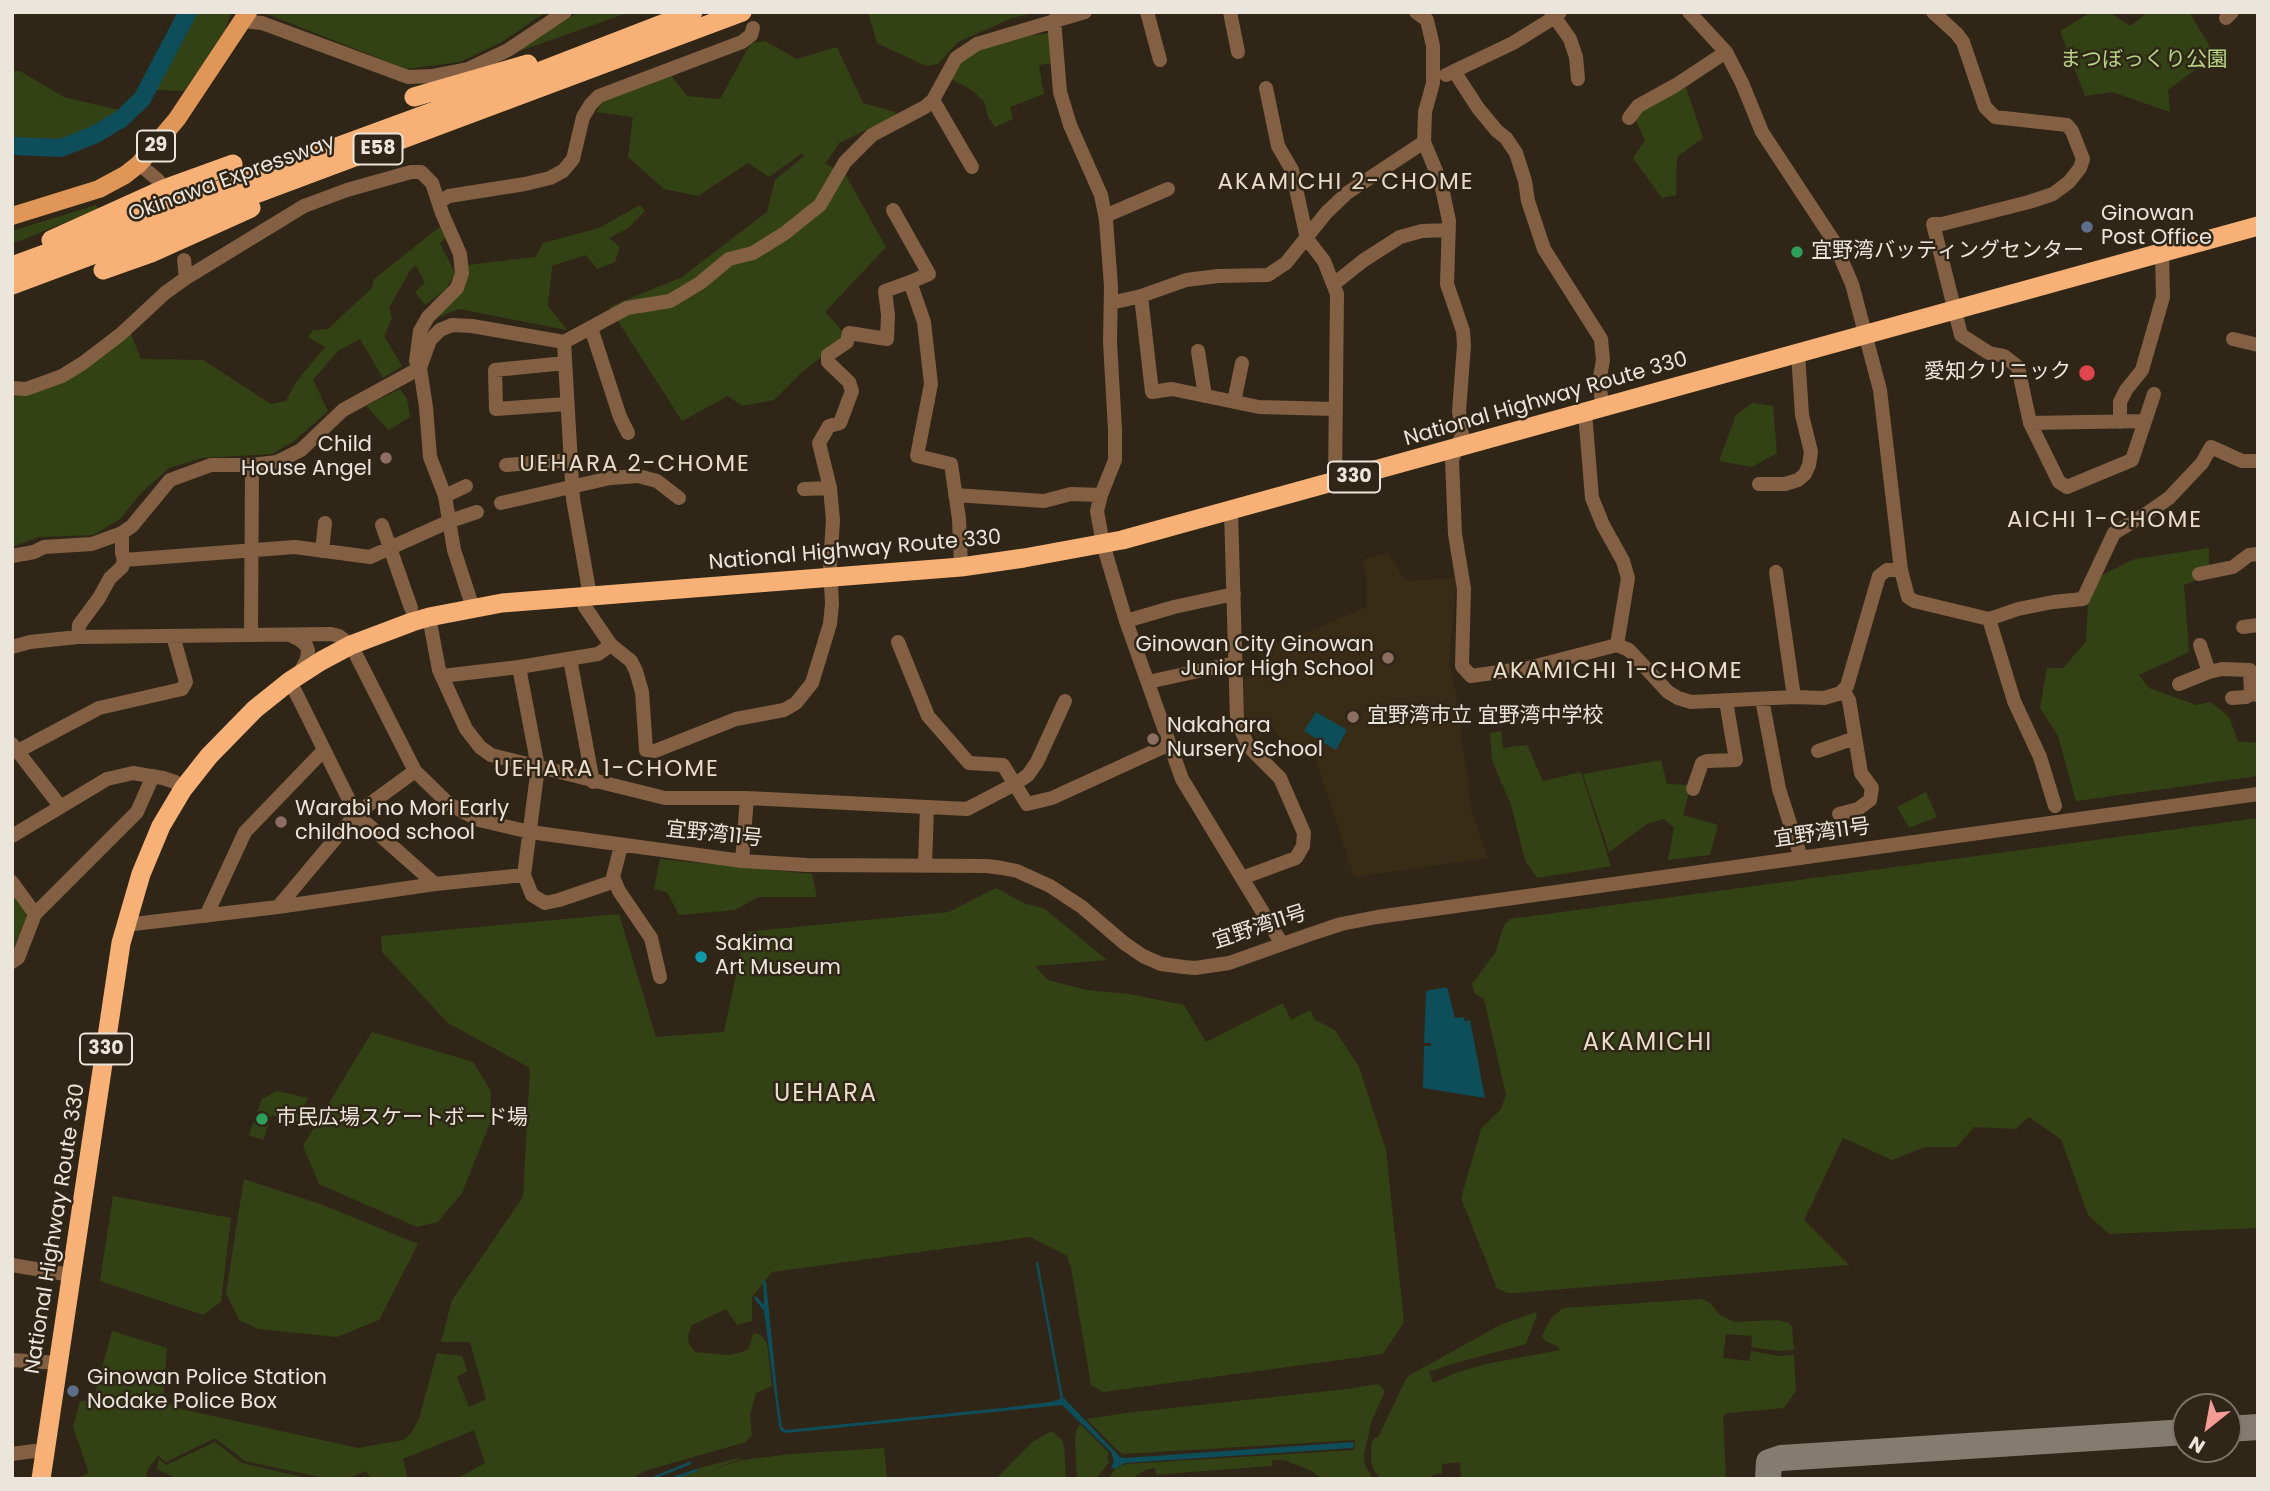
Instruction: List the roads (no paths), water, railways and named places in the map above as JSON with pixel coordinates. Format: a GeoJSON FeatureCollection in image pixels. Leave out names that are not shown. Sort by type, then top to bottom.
{"type":"FeatureCollection","features":[{"type":"Feature","properties":{"kind":"highway","name":"Okinawa Expressway"},"geometry":{"type":"LineString","coordinates":[[12,266],[693,12]]}},
{"type":"Feature","properties":{"kind":"highway","name":"Okinawa Expressway"},"geometry":{"type":"LineString","coordinates":[[12,285],[312,173],[748,20]]}},
{"type":"Feature","properties":{"kind":"highway"},"geometry":{"type":"LineString","coordinates":[[414,97],[553,58],[577,57]]}},
{"type":"Feature","properties":{"kind":"highway"},"geometry":{"type":"LineString","coordinates":[[12,259],[164,189],[233,163]]}},
{"type":"Feature","properties":{"kind":"highway"},"geometry":{"type":"LineString","coordinates":[[103,271],[151,253],[299,186],[312,173]]}},
{"type":"Feature","properties":{"kind":"highway","name":"National Highway Route 330"},"geometry":{"type":"LineString","coordinates":[[41,1479],[125,925],[150,850],[183,789],[231,730],[294,679],[351,645],[420,612],[585,596],[961,567],[1103,544],[1231,511],[2258,226]]}},
{"type":"Feature","properties":{"kind":"main road","name":"29"},"geometry":{"type":"LineString","coordinates":[[12,216],[99,189],[139,164],[177,119],[245,17]]}},
{"type":"Feature","properties":{"kind":"street"},"geometry":{"type":"LineString","coordinates":[[245,17],[408,77],[422,77],[468,69],[508,50],[565,12]]}},
{"type":"Feature","properties":{"kind":"street"},"geometry":{"type":"LineString","coordinates":[[12,556],[34,552],[44,547],[92,544],[122,533],[132,526],[170,480],[211,465],[277,462],[301,450],[343,411],[420,368],[430,340],[440,330],[452,325],[564,342],[627,308],[670,301],[700,283],[729,260],[753,253],[785,233],[820,205],[845,162],[872,135],[926,107],[933,100],[956,58],[977,44],[1085,12]]}},
{"type":"Feature","properties":{"kind":"street"},"geometry":{"type":"LineString","coordinates":[[1147,12],[1160,60]]}},
{"type":"Feature","properties":{"kind":"street"},"geometry":{"type":"LineString","coordinates":[[1230,12],[1238,52]]}},
{"type":"Feature","properties":{"kind":"street"},"geometry":{"type":"LineString","coordinates":[[1416,12],[1427,20],[1433,46],[1433,83],[1425,112],[1424,142],[1441,183],[1449,220],[1447,284],[1463,331],[1464,345],[1460,411],[1462,435],[1452,460],[1455,534],[1464,590],[1462,666],[1471,676],[1528,668],[1617,645],[1629,650],[1668,692],[1691,702],[1824,698],[1842,693],[1847,686],[1879,576],[1887,570],[1901,570]]}},
{"type":"Feature","properties":{"kind":"street"},"geometry":{"type":"LineString","coordinates":[[1689,12],[1726,52],[1762,132],[1833,240],[1852,284],[1880,390],[1901,570],[1908,597],[1914,601],[1989,619],[2018,609],[2082,599],[2114,533],[2169,498],[2202,463],[2211,447],[2242,461],[2258,461]]}},
{"type":"Feature","properties":{"kind":"street"},"geometry":{"type":"LineString","coordinates":[[1933,12],[1963,42],[1985,107],[1995,117],[2067,125],[2073,131],[2083,159],[2080,168],[2053,194],[1942,224],[1933,224],[1961,335],[1989,353],[2004,356],[2018,367],[2030,422],[2059,482],[2067,486],[2132,460],[2154,394]]}},
{"type":"Feature","properties":{"kind":"street"},"geometry":{"type":"LineString","coordinates":[[1433,83],[1513,43],[1556,14],[1570,39],[1576,57],[1578,79]]}},
{"type":"Feature","properties":{"kind":"street"},"geometry":{"type":"LineString","coordinates":[[439,202],[449,197],[550,178],[563,171],[573,159],[583,117],[599,96],[742,42],[751,34],[748,20]]}},
{"type":"Feature","properties":{"kind":"street"},"geometry":{"type":"LineString","coordinates":[[1054,20],[1060,92],[1070,125],[1101,195],[1105,216],[1111,286],[1110,342],[1114,385],[1115,460],[1097,511],[1103,544],[1126,621],[1182,779],[1242,878],[1294,955]]}},
{"type":"Feature","properties":{"kind":"street"},"geometry":{"type":"LineString","coordinates":[[1629,118],[1638,106],[1726,52]]}},
{"type":"Feature","properties":{"kind":"street"},"geometry":{"type":"LineString","coordinates":[[1454,71],[1478,108],[1516,153],[1544,249],[1601,339],[1603,360],[1594,410],[1592,498],[1602,525],[1623,561],[1628,578],[1617,645]]}},
{"type":"Feature","properties":{"kind":"street"},"geometry":{"type":"LineString","coordinates":[[1266,88],[1278,146],[1292,170],[1307,239],[1324,261],[1335,283],[1337,294],[1335,482]]}},
{"type":"Feature","properties":{"kind":"street"},"geometry":{"type":"LineString","coordinates":[[933,100],[972,167]]}},
{"type":"Feature","properties":{"kind":"street"},"geometry":{"type":"LineString","coordinates":[[1111,303],[1141,296],[1186,280],[1268,275],[1286,263],[1326,213],[1347,193],[1424,142]]}},
{"type":"Feature","properties":{"kind":"street"},"geometry":{"type":"LineString","coordinates":[[139,164],[158,180]]}},
{"type":"Feature","properties":{"kind":"street"},"geometry":{"type":"LineString","coordinates":[[12,388],[26,389],[62,376],[83,363],[121,334],[165,293],[304,205],[411,172],[421,173],[432,183],[460,254],[462,273],[457,288],[428,317],[420,331],[416,361],[420,368],[430,457],[444,496],[454,550],[473,608]]}},
{"type":"Feature","properties":{"kind":"street"},"geometry":{"type":"LineString","coordinates":[[1105,216],[1168,189]]}},
{"type":"Feature","properties":{"kind":"street"},"geometry":{"type":"LineString","coordinates":[[564,342],[572,487],[585,607],[611,645],[631,660],[636,671],[642,692],[646,750],[655,751],[736,719],[784,710],[796,703],[812,683],[830,624],[833,520],[830,488],[818,443],[829,426],[841,424],[852,391],[849,382],[828,362],[828,355],[847,342],[849,333],[887,339],[885,291],[929,274],[893,210]]}},
{"type":"Feature","properties":{"kind":"street"},"geometry":{"type":"LineString","coordinates":[[1335,283],[1399,237],[1422,231],[1449,230]]}},
{"type":"Feature","properties":{"kind":"street"},"geometry":{"type":"LineString","coordinates":[[2120,422],[2120,402],[2142,370],[2163,297],[2162,252]]}},
{"type":"Feature","properties":{"kind":"street"},"geometry":{"type":"LineString","coordinates":[[184,260],[186,278]]}},
{"type":"Feature","properties":{"kind":"street"},"geometry":{"type":"LineString","coordinates":[[910,282],[924,322],[931,384],[917,456],[950,464],[959,519],[961,567]]}},
{"type":"Feature","properties":{"kind":"street"},"geometry":{"type":"LineString","coordinates":[[1141,296],[1152,392],[1172,389],[1259,407],[1335,409]]}},
{"type":"Feature","properties":{"kind":"street"},"geometry":{"type":"LineString","coordinates":[[591,328],[620,417],[628,433]]}},
{"type":"Feature","properties":{"kind":"street"},"geometry":{"type":"LineString","coordinates":[[2233,339],[2258,345]]}},
{"type":"Feature","properties":{"kind":"street"},"geometry":{"type":"LineString","coordinates":[[1198,351],[1205,396]]}},
{"type":"Feature","properties":{"kind":"street"},"geometry":{"type":"LineString","coordinates":[[1759,484],[1785,484],[1798,480],[1809,465],[1811,452],[1802,415],[1798,353]]}},
{"type":"Feature","properties":{"kind":"street"},"geometry":{"type":"LineString","coordinates":[[565,363],[495,370],[496,409],[566,404]]}},
{"type":"Feature","properties":{"kind":"street"},"geometry":{"type":"LineString","coordinates":[[1234,402],[1242,363]]}},
{"type":"Feature","properties":{"kind":"street"},"geometry":{"type":"LineString","coordinates":[[2030,422],[2145,421]]}},
{"type":"Feature","properties":{"kind":"street"},"geometry":{"type":"LineString","coordinates":[[506,465],[570,460]]}},
{"type":"Feature","properties":{"kind":"street"},"geometry":{"type":"LineString","coordinates":[[251,465],[251,635]]}},
{"type":"Feature","properties":{"kind":"street"},"geometry":{"type":"LineString","coordinates":[[501,503],[610,478],[638,476],[657,481],[680,498]]}},
{"type":"Feature","properties":{"kind":"street"},"geometry":{"type":"LineString","coordinates":[[444,496],[466,486]]}},
{"type":"Feature","properties":{"kind":"street"},"geometry":{"type":"LineString","coordinates":[[804,489],[830,488]]}},
{"type":"Feature","properties":{"kind":"street"},"geometry":{"type":"LineString","coordinates":[[955,495],[1044,501],[1071,494],[1101,495]]}},
{"type":"Feature","properties":{"kind":"street"},"geometry":{"type":"LineString","coordinates":[[1231,511],[1237,720],[1248,746],[1280,778],[1304,833],[1303,846],[1296,858],[1242,878]]}},
{"type":"Feature","properties":{"kind":"street"},"geometry":{"type":"LineString","coordinates":[[124,560],[295,547],[370,556],[477,512]]}},
{"type":"Feature","properties":{"kind":"street"},"geometry":{"type":"LineString","coordinates":[[322,551],[325,523]]}},
{"type":"Feature","properties":{"kind":"street"},"geometry":{"type":"LineString","coordinates":[[382,525],[420,612],[442,676],[466,729],[480,747],[491,755],[593,782],[665,798],[747,798],[967,809],[1028,775],[1037,762],[1065,701]]}},
{"type":"Feature","properties":{"kind":"street"},"geometry":{"type":"LineString","coordinates":[[78,637],[79,625],[110,578],[122,567],[122,533]]}},
{"type":"Feature","properties":{"kind":"street"},"geometry":{"type":"LineString","coordinates":[[2199,574],[2233,567],[2249,555],[2258,554]]}},
{"type":"Feature","properties":{"kind":"street"},"geometry":{"type":"LineString","coordinates":[[1776,572],[1794,697]]}},
{"type":"Feature","properties":{"kind":"street"},"geometry":{"type":"LineString","coordinates":[[1126,621],[1234,594]]}},
{"type":"Feature","properties":{"kind":"street"},"geometry":{"type":"LineString","coordinates":[[1989,619],[2014,701],[2040,757],[2056,806]]}},
{"type":"Feature","properties":{"kind":"street"},"geometry":{"type":"LineString","coordinates":[[289,634],[306,645],[308,650],[307,659],[294,679],[324,750],[356,814],[435,884]]}},
{"type":"Feature","properties":{"kind":"street"},"geometry":{"type":"LineString","coordinates":[[12,647],[30,642],[78,637],[289,634],[331,634],[339,636],[351,645]]}},
{"type":"Feature","properties":{"kind":"street"},"geometry":{"type":"LineString","coordinates":[[60,806],[15,748],[99,708],[182,689],[186,682],[173,636]]}},
{"type":"Feature","properties":{"kind":"street"},"geometry":{"type":"LineString","coordinates":[[898,642],[928,716],[969,763],[1003,765],[1027,804],[1052,798],[1170,744]]}},
{"type":"Feature","properties":{"kind":"street","name":"宜野湾11号"},"geometry":{"type":"LineString","coordinates":[[351,645],[415,771],[442,799],[466,814],[491,824],[621,846],[742,861],[807,865],[987,866],[1017,871],[1035,878],[1073,901],[1134,950],[1161,964],[1195,968],[1250,957],[1342,924],[1377,917],[2258,794]]}},
{"type":"Feature","properties":{"kind":"street"},"geometry":{"type":"LineString","coordinates":[[442,676],[598,654],[611,645]]}},
{"type":"Feature","properties":{"kind":"street"},"geometry":{"type":"LineString","coordinates":[[2200,645],[2209,672]]}},
{"type":"Feature","properties":{"kind":"street"},"geometry":{"type":"LineString","coordinates":[[570,659],[593,782]]}},
{"type":"Feature","properties":{"kind":"street"},"geometry":{"type":"LineString","coordinates":[[1148,682],[1235,663]]}},
{"type":"Feature","properties":{"kind":"street"},"geometry":{"type":"LineString","coordinates":[[519,667],[538,766],[524,876],[532,895],[545,903],[559,901],[615,881]]}},
{"type":"Feature","properties":{"kind":"street"},"geometry":{"type":"LineString","coordinates":[[2179,684],[2209,672],[2250,670],[2254,694],[2232,698]]}},
{"type":"Feature","properties":{"kind":"street"},"geometry":{"type":"LineString","coordinates":[[1839,814],[1858,809],[1870,800],[1872,788],[1861,773],[1849,700],[1843,690]]}},
{"type":"Feature","properties":{"kind":"street"},"geometry":{"type":"LineString","coordinates":[[1762,699],[1779,789],[1801,858]]}},
{"type":"Feature","properties":{"kind":"street"},"geometry":{"type":"LineString","coordinates":[[1693,789],[1702,763],[1737,760],[1726,701]]}},
{"type":"Feature","properties":{"kind":"street"},"geometry":{"type":"LineString","coordinates":[[1818,751],[1855,738]]}},
{"type":"Feature","properties":{"kind":"street"},"geometry":{"type":"LineString","coordinates":[[206,916],[245,832],[324,750]]}},
{"type":"Feature","properties":{"kind":"street"},"geometry":{"type":"LineString","coordinates":[[278,907],[356,814],[415,771]]}},
{"type":"Feature","properties":{"kind":"street"},"geometry":{"type":"LineString","coordinates":[[12,836],[107,779],[133,773],[175,782],[183,789]]}},
{"type":"Feature","properties":{"kind":"street"},"geometry":{"type":"LineString","coordinates":[[12,962],[18,958],[35,914],[137,812],[153,776]]}},
{"type":"Feature","properties":{"kind":"street"},"geometry":{"type":"LineString","coordinates":[[742,861],[747,798]]}},
{"type":"Feature","properties":{"kind":"street"},"geometry":{"type":"LineString","coordinates":[[925,865],[926,807]]}},
{"type":"Feature","properties":{"kind":"street"},"geometry":{"type":"LineString","coordinates":[[621,846],[613,877],[651,938],[660,977]]}},
{"type":"Feature","properties":{"kind":"street"},"geometry":{"type":"LineString","coordinates":[[125,925],[278,907],[435,884],[524,876]]}},
{"type":"Feature","properties":{"kind":"street"},"geometry":{"type":"LineString","coordinates":[[12,882],[35,914]]}},
{"type":"Feature","properties":{"kind":"street"},"geometry":{"type":"LineString","coordinates":[[12,1265],[71,1275]]}},
{"type":"Feature","properties":{"kind":"street"},"geometry":{"type":"LineString","coordinates":[[12,1360],[59,1363]]}},
{"type":"Feature","properties":{"kind":"street"},"geometry":{"type":"LineString","coordinates":[[12,1454],[34,1451],[45,1454]]}},
{"type":"Feature","properties":{"kind":"water"},"geometry":{"type":"Polygon","coordinates":[[[1316,712],[1347,730],[1336,750],[1304,731],[1316,712]]]}},
{"type":"Feature","properties":{"kind":"water"},"geometry":{"type":"Polygon","coordinates":[[[1447,987],[1455,1018],[1464,1017],[1464,1021],[1470,1020],[1485,1098],[1423,1088],[1424,1046],[1431,1046],[1431,1043],[1424,1043],[1426,991],[1447,987]]]}},
{"type":"Feature","properties":{"kind":"water"},"geometry":{"type":"Polygon","coordinates":[[[763,1280],[766,1281],[778,1401],[782,1427],[786,1430],[1003,1408],[1064,1398],[1120,1457],[1124,1458],[1354,1442],[1353,1448],[1125,1463],[1114,1469],[1111,1467],[1114,1462],[1111,1452],[1062,1405],[786,1433],[781,1431],[779,1426],[764,1311],[754,1298],[756,1296],[764,1305],[763,1280]]]}},
{"type":"Feature","properties":{"kind":"waterway"},"geometry":{"type":"LineString","coordinates":[[12,146],[61,148],[94,135],[121,119],[142,99],[188,12]]}},
{"type":"Feature","properties":{"kind":"waterway"},"geometry":{"type":"LineString","coordinates":[[1037,1263],[1062,1399]]}},
{"type":"Feature","properties":{"kind":"waterway"},"geometry":{"type":"LineString","coordinates":[[651,1479],[690,1463]]}},
{"type":"Feature","properties":{"kind":"waterway"},"geometry":{"type":"LineString","coordinates":[[671,1479],[697,1470]]}},
{"type":"Feature","properties":{"kind":"place","name":"Ginowan Post Office"},"geometry":{"type":"Point","coordinates":[2087,227]}},
{"type":"Feature","properties":{"kind":"place","name":"宜野湾バッティングセンター"},"geometry":{"type":"Point","coordinates":[1797,252]}},
{"type":"Feature","properties":{"kind":"place","name":"愛知クリニック"},"geometry":{"type":"Point","coordinates":[2087,373]}},
{"type":"Feature","properties":{"kind":"place","name":"Child House Angel"},"geometry":{"type":"Point","coordinates":[386,458]}},
{"type":"Feature","properties":{"kind":"place","name":"Ginowan City Ginowan Junior High School"},"geometry":{"type":"Point","coordinates":[1388,658]}},
{"type":"Feature","properties":{"kind":"place","name":"宜野湾市立 宜野湾中学校"},"geometry":{"type":"Point","coordinates":[1353,717]}},
{"type":"Feature","properties":{"kind":"place","name":"Nakahara Nursery School"},"geometry":{"type":"Point","coordinates":[1153,739]}},
{"type":"Feature","properties":{"kind":"place","name":"Warabi no Mori Early childhood school"},"geometry":{"type":"Point","coordinates":[281,822]}},
{"type":"Feature","properties":{"kind":"place","name":"Sakima Art Museum"},"geometry":{"type":"Point","coordinates":[701,957]}},
{"type":"Feature","properties":{"kind":"place","name":"市民広場スケートボード場"},"geometry":{"type":"Point","coordinates":[262,1119]}},
{"type":"Feature","properties":{"kind":"place","name":"Ginowan Police Station Nodake Police Box"},"geometry":{"type":"Point","coordinates":[73,1391]}},
{"type":"Feature","properties":{"kind":"district","name":"AKAMICHI 2-CHOME"},"geometry":{"type":"Point","coordinates":[1346,183]}},
{"type":"Feature","properties":{"kind":"district","name":"UEHARA 2-CHOME"},"geometry":{"type":"Point","coordinates":[635,465]}},
{"type":"Feature","properties":{"kind":"district","name":"AICHI 1-CHOME"},"geometry":{"type":"Point","coordinates":[2105,521]}},
{"type":"Feature","properties":{"kind":"district","name":"AKAMICHI 1-CHOME"},"geometry":{"type":"Point","coordinates":[1618,672]}},
{"type":"Feature","properties":{"kind":"district","name":"UEHARA 1-CHOME"},"geometry":{"type":"Point","coordinates":[607,770]}},
{"type":"Feature","properties":{"kind":"district","name":"AKAMICHI"},"geometry":{"type":"Point","coordinates":[1648,1044]}},
{"type":"Feature","properties":{"kind":"district","name":"UEHARA"},"geometry":{"type":"Point","coordinates":[826,1095]}},
{"type":"Feature","properties":{"kind":"park label","name":"まつぼっくり公園"},"geometry":{"type":"Point","coordinates":[2144,61]}}]}
